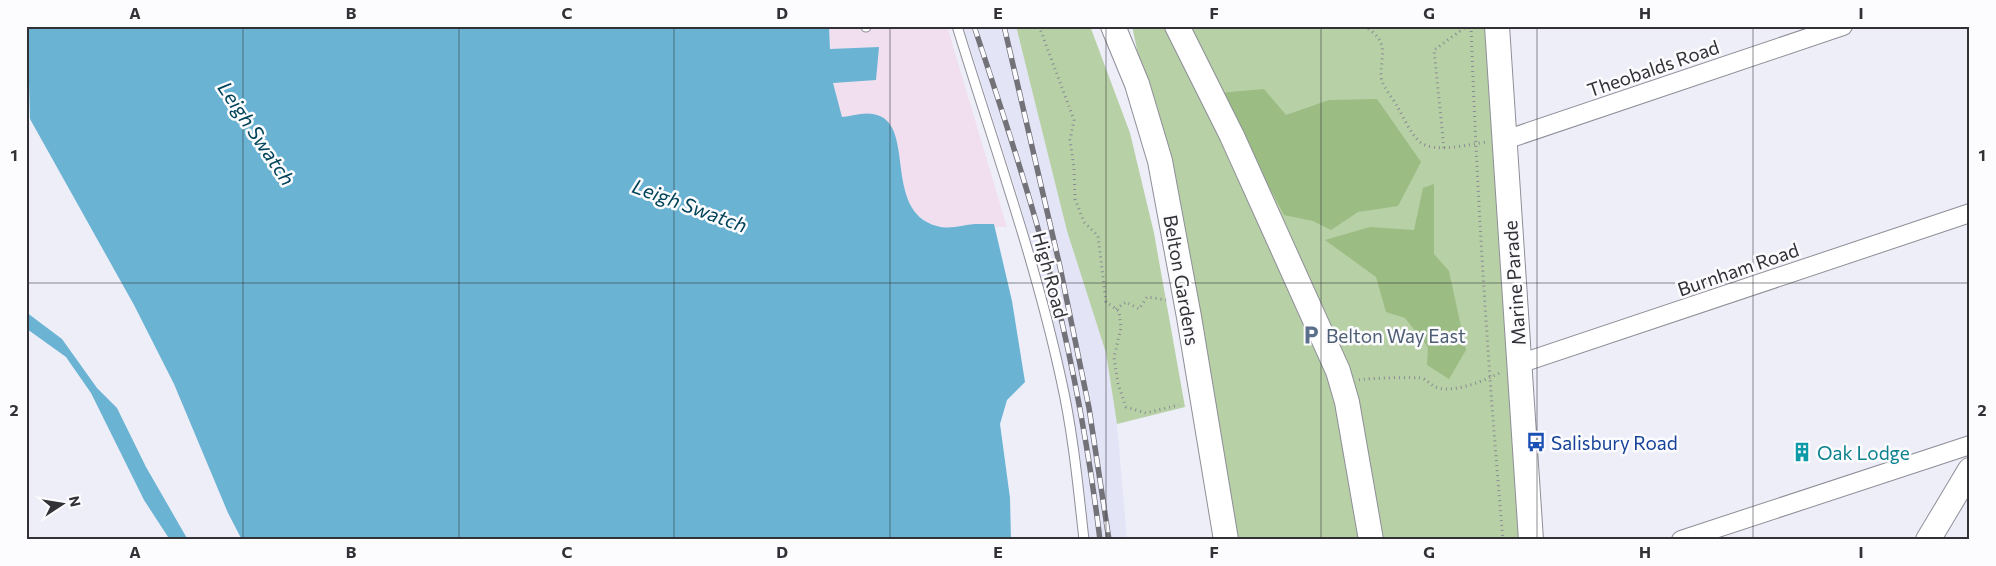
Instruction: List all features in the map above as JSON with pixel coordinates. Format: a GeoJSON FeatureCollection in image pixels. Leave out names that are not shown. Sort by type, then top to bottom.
{"type":"FeatureCollection","features":[{"type":"Feature","properties":{"kind":"street","name":"Belton Gardens"},"geometry":{"type":"LineString","coordinates":[[1113,26],[1137,84],[1160,160],[1188,308],[1226,540]]}},
{"type":"Feature","properties":{"kind":"street"},"geometry":{"type":"LineString","coordinates":[[1177,26],[1232,136],[1338,371],[1347,402],[1371,540]]}},
{"type":"Feature","properties":{"kind":"street","name":"Marine Parade"},"geometry":{"type":"LineString","coordinates":[[1497,26],[1531,540]]}},
{"type":"Feature","properties":{"kind":"street","name":"Theobalds Road"},"geometry":{"type":"LineString","coordinates":[[1505,140],[1843,26]]}},
{"type":"Feature","properties":{"kind":"street","name":"Burnham Road"},"geometry":{"type":"LineString","coordinates":[[1519,364],[1970,213]]}},
{"type":"Feature","properties":{"kind":"street"},"geometry":{"type":"LineString","coordinates":[[1681,540],[1970,445]]}},
{"type":"Feature","properties":{"kind":"street"},"geometry":{"type":"LineString","coordinates":[[1928,540],[1970,470]]}},
{"type":"Feature","properties":{"kind":"lane","name":"High Road"},"geometry":{"type":"LineString","coordinates":[[957,26],[1008,183],[1056,360],[1075,456],[1084,540]]}},
{"type":"Feature","properties":{"kind":"path"},"geometry":{"type":"LineString","coordinates":[[1039,26],[1074,120],[1070,140],[1074,168],[1075,199],[1084,222],[1098,236],[1106,302],[1119,311],[1121,328],[1114,357],[1118,384],[1126,407],[1146,414],[1179,405]]}},
{"type":"Feature","properties":{"kind":"path"},"geometry":{"type":"LineString","coordinates":[[1364,26],[1372,31],[1379,40],[1383,50],[1381,78],[1420,142],[1430,148],[1444,148],[1505,140]]}},
{"type":"Feature","properties":{"kind":"path"},"geometry":{"type":"LineString","coordinates":[[1444,148],[1434,50],[1469,26]]}},
{"type":"Feature","properties":{"kind":"path"},"geometry":{"type":"LineString","coordinates":[[1469,26],[1489,378],[1503,540]]}},
{"type":"Feature","properties":{"kind":"path"},"geometry":{"type":"LineString","coordinates":[[1116,309],[1126,302],[1139,309],[1146,297],[1166,300]]}},
{"type":"Feature","properties":{"kind":"path"},"geometry":{"type":"LineString","coordinates":[[1363,379],[1423,378],[1432,386],[1444,389],[1471,385],[1519,364]]}},
{"type":"Feature","properties":{"kind":"shaded area"},"geometry":{"type":"Polygon","coordinates":[[[829,26],[947,26],[1007,227],[995,227],[994,224],[976,224],[947,228],[930,224],[917,215],[905,193],[896,140],[875,114],[842,118],[833,83],[829,26]]]}},
{"type":"Feature","properties":{"kind":"shaded area"},"geometry":{"type":"Polygon","coordinates":[[[963,26],[1016,26],[1067,231],[1106,353],[1117,424],[1127,540],[1087,540],[1070,404],[1049,311],[1020,203],[963,26]]]}},
{"type":"Feature","properties":{"kind":"green space"},"geometry":{"type":"Polygon","coordinates":[[[1016,26],[1090,26],[1130,133],[1154,233],[1185,407],[1117,424],[1106,353],[1067,231],[1016,26]]]}},
{"type":"Feature","properties":{"kind":"green space"},"geometry":{"type":"Polygon","coordinates":[[[1132,26],[1487,26],[1520,540],[1234,540],[1222,449],[1132,26]]]}},
{"type":"Feature","properties":{"kind":"green space"},"geometry":{"type":"Polygon","coordinates":[[[1264,89],[1286,115],[1329,100],[1377,99],[1421,162],[1398,206],[1358,212],[1331,230],[1313,221],[1284,215],[1219,93],[1264,89]]]}},
{"type":"Feature","properties":{"kind":"green space"},"geometry":{"type":"Polygon","coordinates":[[[1434,184],[1434,254],[1449,271],[1466,350],[1449,379],[1427,365],[1428,347],[1405,318],[1386,312],[1376,277],[1325,240],[1370,227],[1414,230],[1423,188],[1434,184]]]}},
{"type":"Feature","properties":{"kind":"water","name":"Leigh Swatch"},"geometry":{"type":"Polygon","coordinates":[[[26,26],[829,26],[830,49],[879,47],[876,80],[833,83],[842,117],[873,114],[886,120],[894,132],[904,186],[910,203],[920,217],[942,227],[994,224],[1012,301],[1025,382],[1007,400],[1000,424],[1010,498],[1011,540],[242,540],[228,513],[174,384],[134,305],[30,119],[29,83],[26,82],[26,26]]]}},
{"type":"Feature","properties":{"kind":"water"},"geometry":{"type":"Polygon","coordinates":[[[26,312],[62,339],[97,388],[117,408],[146,467],[188,540],[170,540],[144,500],[91,393],[66,357],[27,329],[26,312]]]}},
{"type":"Feature","properties":{"kind":"railway"},"geometry":{"type":"LineString","coordinates":[[974,26],[1022,175],[1057,302],[1082,421],[1100,540]]}},
{"type":"Feature","properties":{"kind":"railway"},"geometry":{"type":"LineString","coordinates":[[1004,26],[1060,267],[1089,408],[1109,540]]}},
{"type":"Feature","properties":{"kind":"place","name":"Belton Way East"},"geometry":{"type":"Point","coordinates":[1311,335]}},
{"type":"Feature","properties":{"kind":"place","name":"Salisbury Road"},"geometry":{"type":"Point","coordinates":[1536,442]}},
{"type":"Feature","properties":{"kind":"place","name":"Oak Lodge"},"geometry":{"type":"Point","coordinates":[1802,452]}}]}
